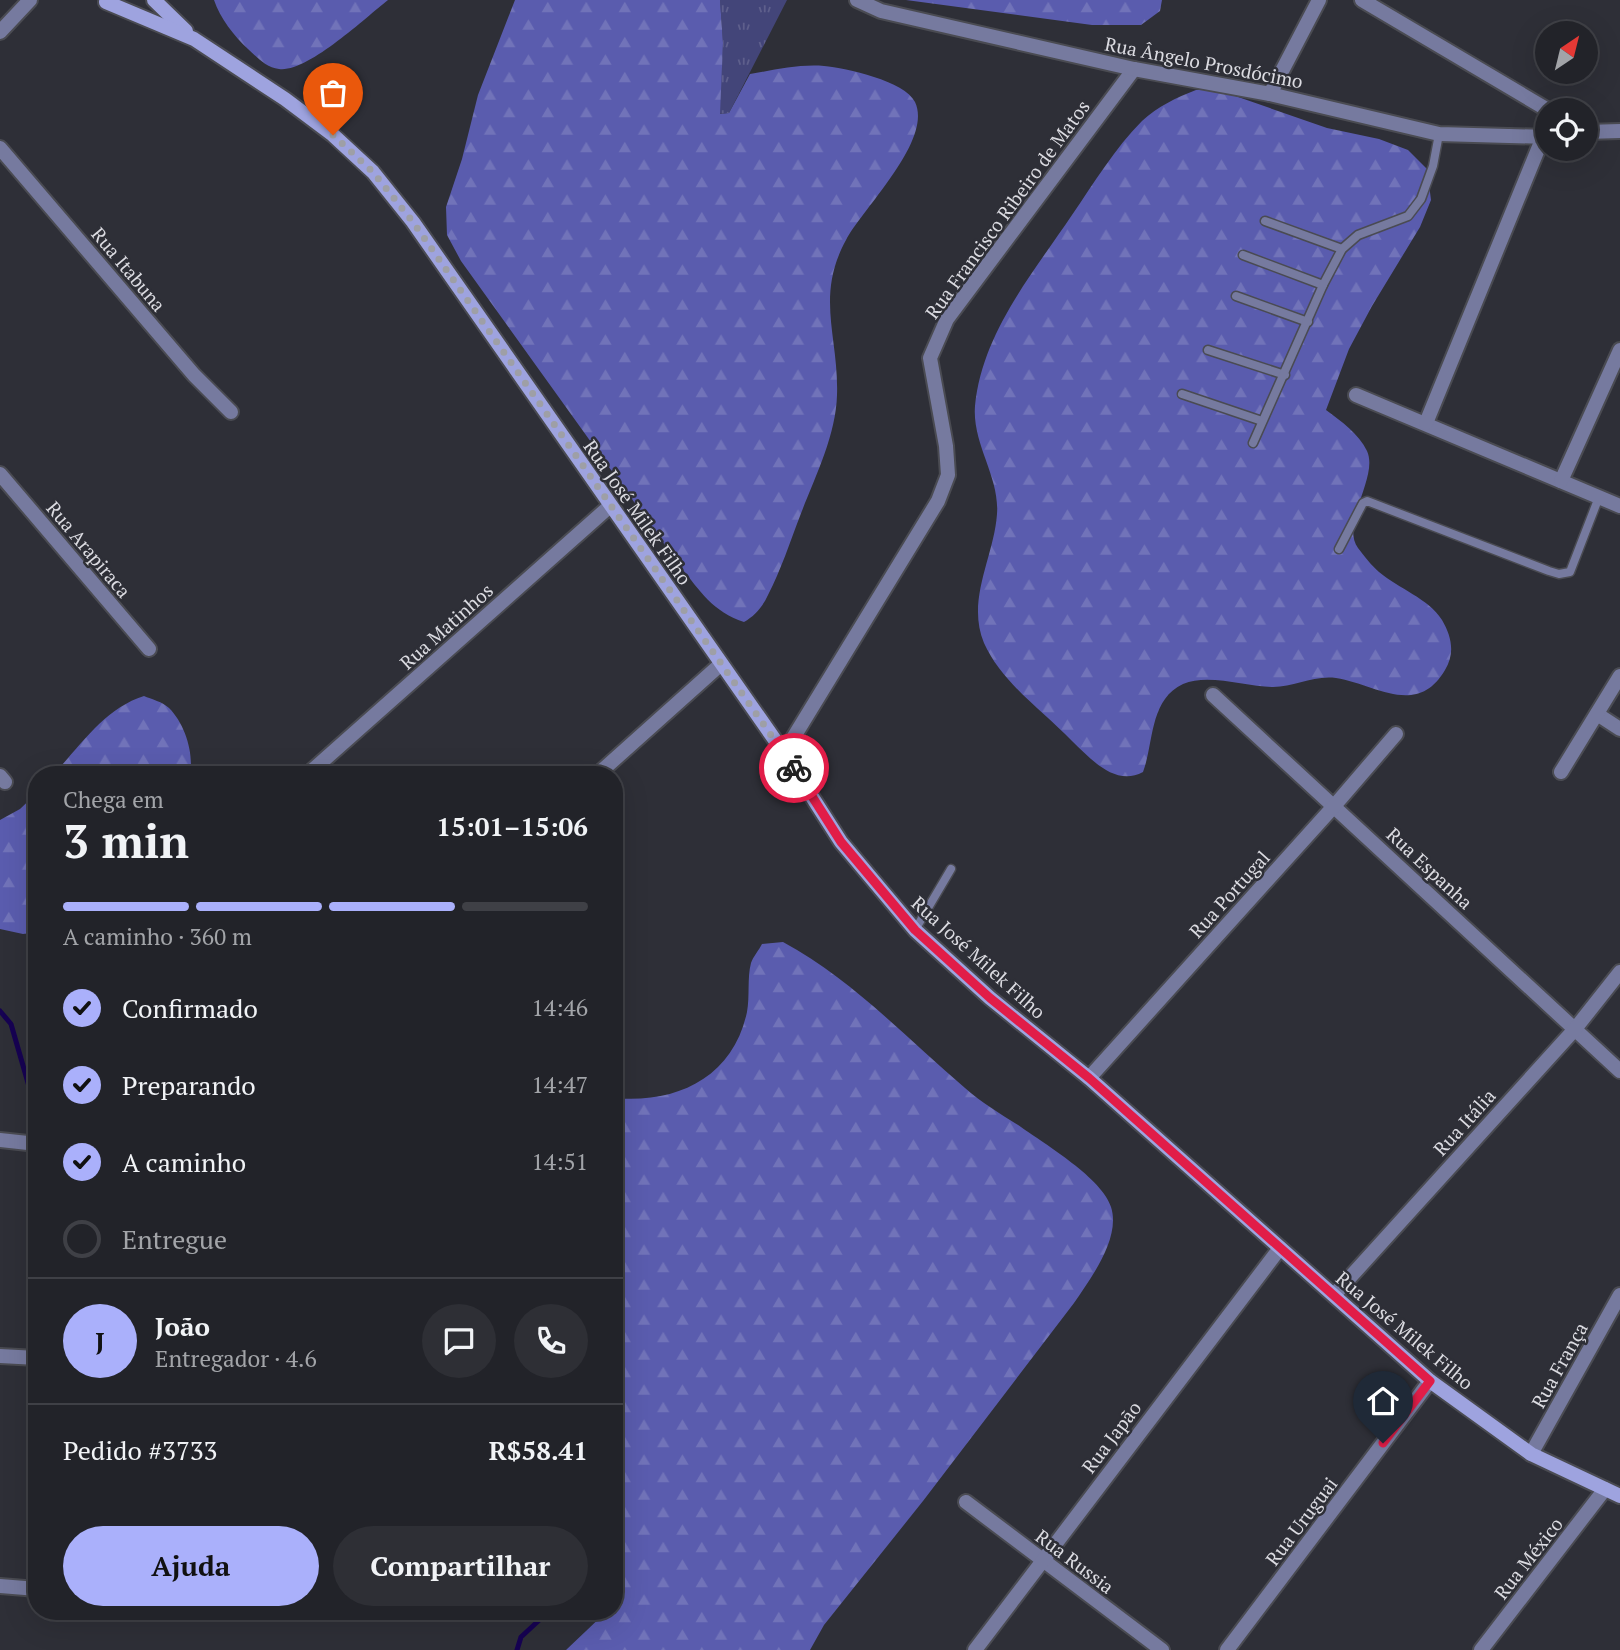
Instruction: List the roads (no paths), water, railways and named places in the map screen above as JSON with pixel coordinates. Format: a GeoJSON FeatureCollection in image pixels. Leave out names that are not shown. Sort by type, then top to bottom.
{"type":"FeatureCollection","features":[{"type":"Feature","properties":{"kind":"main road"},"geometry":{"type":"LineString","coordinates":[[104,1],[123,0]]}},
{"type":"Feature","properties":{"kind":"main road","name":"Rua José Milek Filho"},"geometry":{"type":"LineString","coordinates":[[154,0],[194,39]]}},
{"type":"Feature","properties":{"kind":"main road","name":"Rua José Milek Filho"},"geometry":{"type":"LineString","coordinates":[[104,1],[194,39],[285,99],[333,135],[373,172],[413,222],[784,753],[841,842],[915,930],[990,998],[1089,1078],[1430,1381],[1531,1454],[1620,1496]]}},
{"type":"Feature","properties":{"kind":"street"},"geometry":{"type":"LineString","coordinates":[[0,32],[30,0]]}},
{"type":"Feature","properties":{"kind":"street","name":"Rua Ângelo Prosdócimo"},"geometry":{"type":"LineString","coordinates":[[857,0],[881,11],[1134,69],[1270,94],[1438,134],[1535,137]]}},
{"type":"Feature","properties":{"kind":"street"},"geometry":{"type":"LineString","coordinates":[[1270,94],[1319,0]]}},
{"type":"Feature","properties":{"kind":"street"},"geometry":{"type":"LineString","coordinates":[[1362,0],[1535,102]]}},
{"type":"Feature","properties":{"kind":"street","name":"Rua Francisco Ribeiro de Matos"},"geometry":{"type":"LineString","coordinates":[[784,753],[938,501],[948,475],[946,446],[930,358],[947,319],[1134,69]]}},
{"type":"Feature","properties":{"kind":"street"},"geometry":{"type":"LineString","coordinates":[[1598,132],[1620,131]]}},
{"type":"Feature","properties":{"kind":"street","name":"Rua Itabuna"},"geometry":{"type":"LineString","coordinates":[[0,148],[194,375],[231,412]]}},
{"type":"Feature","properties":{"kind":"street"},"geometry":{"type":"LineString","coordinates":[[1426,423],[1535,161]]}},
{"type":"Feature","properties":{"kind":"street"},"geometry":{"type":"LineString","coordinates":[[1561,481],[1620,350]]}},
{"type":"Feature","properties":{"kind":"street"},"geometry":{"type":"LineString","coordinates":[[1356,395],[1620,506]]}},
{"type":"Feature","properties":{"kind":"street","name":"Rua Arapiraca"},"geometry":{"type":"LineString","coordinates":[[0,474],[149,649]]}},
{"type":"Feature","properties":{"kind":"street","name":"Rua Matinhos"},"geometry":{"type":"LineString","coordinates":[[317,766],[610,506]]}},
{"type":"Feature","properties":{"kind":"street"},"geometry":{"type":"LineString","coordinates":[[607,766],[721,664]]}},
{"type":"Feature","properties":{"kind":"street"},"geometry":{"type":"LineString","coordinates":[[1561,772],[1620,676]]}},
{"type":"Feature","properties":{"kind":"street","name":"Rua Espanha"},"geometry":{"type":"LineString","coordinates":[[1213,695],[1620,1071]]}},
{"type":"Feature","properties":{"kind":"street"},"geometry":{"type":"LineString","coordinates":[[1597,714],[1620,729]]}},
{"type":"Feature","properties":{"kind":"street","name":"Rua Portugal"},"geometry":{"type":"LineString","coordinates":[[1089,1078],[1396,734]]}},
{"type":"Feature","properties":{"kind":"street","name":"Rua Itália"},"geometry":{"type":"LineString","coordinates":[[1334,1296],[1575,1029],[1620,972]]}},
{"type":"Feature","properties":{"kind":"street"},"geometry":{"type":"LineString","coordinates":[[0,1140],[28,1143]]}},
{"type":"Feature","properties":{"kind":"street","name":"Rua Japão"},"geometry":{"type":"LineString","coordinates":[[975,1650],[1280,1248]]}},
{"type":"Feature","properties":{"kind":"street","name":"Rua França"},"geometry":{"type":"LineString","coordinates":[[1531,1454],[1620,1295]]}},
{"type":"Feature","properties":{"kind":"street"},"geometry":{"type":"LineString","coordinates":[[0,1356],[28,1358]]}},
{"type":"Feature","properties":{"kind":"street","name":"Rua Uruguai"},"geometry":{"type":"LineString","coordinates":[[1227,1650],[1430,1381]]}},
{"type":"Feature","properties":{"kind":"street","name":"Rua México"},"geometry":{"type":"LineString","coordinates":[[1481,1650],[1605,1489]]}},
{"type":"Feature","properties":{"kind":"street","name":"Rua Russia"},"geometry":{"type":"LineString","coordinates":[[965,1502],[1162,1650]]}},
{"type":"Feature","properties":{"kind":"street"},"geometry":{"type":"LineString","coordinates":[[0,1586],[28,1588]]}},
{"type":"Feature","properties":{"kind":"lane"},"geometry":{"type":"LineString","coordinates":[[1252,443],[1342,249],[1358,235],[1408,216],[1421,199],[1433,166],[1438,134]]}},
{"type":"Feature","properties":{"kind":"lane"},"geometry":{"type":"LineString","coordinates":[[1265,221],[1342,249]]}},
{"type":"Feature","properties":{"kind":"lane"},"geometry":{"type":"LineString","coordinates":[[1243,255],[1323,285]]}},
{"type":"Feature","properties":{"kind":"lane"},"geometry":{"type":"LineString","coordinates":[[1236,296],[1308,322]]}},
{"type":"Feature","properties":{"kind":"lane"},"geometry":{"type":"LineString","coordinates":[[1209,351],[1285,375]]}},
{"type":"Feature","properties":{"kind":"lane"},"geometry":{"type":"LineString","coordinates":[[1182,394],[1262,421]]}},
{"type":"Feature","properties":{"kind":"lane"},"geometry":{"type":"LineString","coordinates":[[1339,549],[1363,503],[1367,501],[1549,571],[1566,574],[1570,572],[1599,497]]}},
{"type":"Feature","properties":{"kind":"lane"},"geometry":{"type":"LineString","coordinates":[[915,930],[951,869]]}},
{"type":"Feature","properties":{"kind":"waterway"},"geometry":{"type":"LineString","coordinates":[[0,1011],[11,1024],[28,1083]]}},
{"type":"Feature","properties":{"kind":"waterway"},"geometry":{"type":"LineString","coordinates":[[517,1650],[521,1637],[539,1620]]}}]}
